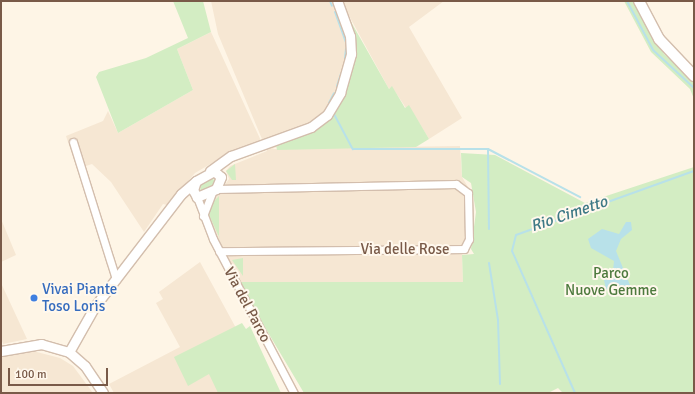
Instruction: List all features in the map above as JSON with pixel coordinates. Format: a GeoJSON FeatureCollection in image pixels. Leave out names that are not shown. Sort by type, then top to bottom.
{"type":"FeatureCollection","features":[{"type":"Feature","properties":{"kind":"main road"},"geometry":{"type":"LineString","coordinates":[[639,1],[660,39],[692,72]]}},
{"type":"Feature","properties":{"kind":"street"},"geometry":{"type":"LineString","coordinates":[[203,216],[227,163],[256,149],[318,124],[332,108],[351,54],[350,36],[337,1]]}},
{"type":"Feature","properties":{"kind":"street"},"geometry":{"type":"LineString","coordinates":[[72,142],[116,279]]}},
{"type":"Feature","properties":{"kind":"street"},"geometry":{"type":"LineString","coordinates":[[68,352],[116,279],[178,200],[196,181],[231,156],[256,149]]}},
{"type":"Feature","properties":{"kind":"street"},"geometry":{"type":"LineString","coordinates":[[210,171],[221,176],[235,187]]}},
{"type":"Feature","properties":{"kind":"street"},"geometry":{"type":"LineString","coordinates":[[196,181],[196,196]]}},
{"type":"Feature","properties":{"kind":"street","name":"Via delle Rose"},"geometry":{"type":"LineString","coordinates":[[214,191],[235,187],[456,184],[468,193],[469,239],[464,249],[219,251]]}},
{"type":"Feature","properties":{"kind":"street"},"geometry":{"type":"LineString","coordinates":[[178,200],[214,191]]}},
{"type":"Feature","properties":{"kind":"street","name":"Via del Parco"},"geometry":{"type":"LineString","coordinates":[[196,196],[203,216],[219,251],[294,393]]}},
{"type":"Feature","properties":{"kind":"street"},"geometry":{"type":"LineString","coordinates":[[1,351],[41,344],[68,352],[85,366],[104,393]]}},
{"type":"Feature","properties":{"kind":"shaded area"},"geometry":{"type":"Polygon","coordinates":[[[211,1],[338,1],[354,54],[322,126],[272,149],[460,146],[462,177],[468,187],[469,246],[462,255],[463,282],[238,282],[212,224],[210,205],[229,179],[226,171],[230,166],[267,151],[218,34],[211,1]],[[219,197],[212,203],[219,237],[219,197]]]}},
{"type":"Feature","properties":{"kind":"shaded area"},"geometry":{"type":"Polygon","coordinates":[[[341,1],[444,1],[409,27],[462,118],[429,139],[409,106],[406,108],[392,87],[389,89],[341,1]]]}},
{"type":"Feature","properties":{"kind":"shaded area"},"geometry":{"type":"Polygon","coordinates":[[[211,32],[262,143],[229,153],[195,173],[167,205],[163,204],[144,232],[111,182],[92,164],[77,169],[66,136],[103,121],[108,111],[118,133],[193,90],[177,49],[211,32]]]}},
{"type":"Feature","properties":{"kind":"shaded area"},"geometry":{"type":"Polygon","coordinates":[[[1,219],[16,255],[1,262],[1,219]]]}},
{"type":"Feature","properties":{"kind":"shaded area"},"geometry":{"type":"Polygon","coordinates":[[[200,262],[236,328],[227,393],[114,393],[109,384],[180,347],[156,303],[163,299],[159,292],[200,262]]]}},
{"type":"Feature","properties":{"kind":"shaded area"},"geometry":{"type":"Polygon","coordinates":[[[1,283],[27,339],[3,344],[1,338],[1,283]]]}},
{"type":"Feature","properties":{"kind":"shaded area"},"geometry":{"type":"Polygon","coordinates":[[[33,351],[60,358],[73,366],[93,393],[1,393],[1,357],[33,351]]]}},
{"type":"Feature","properties":{"kind":"green space"},"geometry":{"type":"Polygon","coordinates":[[[173,1],[203,1],[211,32],[177,49],[193,90],[118,133],[96,77],[99,72],[146,58],[188,38],[173,1]]]}},
{"type":"Feature","properties":{"kind":"green space"},"geometry":{"type":"Polygon","coordinates":[[[624,1],[634,1],[664,54],[694,81],[694,99],[690,89],[651,52],[624,1]]]}},
{"type":"Feature","properties":{"kind":"green space"},"geometry":{"type":"Polygon","coordinates":[[[346,13],[389,89],[392,86],[405,108],[409,105],[429,139],[416,147],[277,150],[276,145],[297,137],[330,108],[350,58],[346,13]]]}},
{"type":"Feature","properties":{"kind":"green space","name":"Parco Nuove Gemme"},"geometry":{"type":"Polygon","coordinates":[[[461,153],[495,155],[585,203],[694,167],[694,393],[563,393],[558,388],[550,392],[304,393],[238,282],[463,282],[462,255],[474,254],[471,249],[476,212],[471,183],[462,177],[461,153]]]}},
{"type":"Feature","properties":{"kind":"green space"},"geometry":{"type":"Polygon","coordinates":[[[235,164],[236,180],[232,180],[226,171],[235,164]]]}},
{"type":"Feature","properties":{"kind":"green space"},"geometry":{"type":"Polygon","coordinates":[[[212,177],[215,182],[211,188],[200,192],[201,182],[212,177]]]}},
{"type":"Feature","properties":{"kind":"green space"},"geometry":{"type":"Polygon","coordinates":[[[219,196],[220,239],[209,215],[212,203],[219,196]]]}},
{"type":"Feature","properties":{"kind":"green space"},"geometry":{"type":"Polygon","coordinates":[[[243,258],[243,276],[232,260],[243,258]]]}},
{"type":"Feature","properties":{"kind":"green space"},"geometry":{"type":"Polygon","coordinates":[[[242,323],[246,329],[250,326],[281,393],[218,393],[209,374],[188,386],[174,357],[242,323]]]}},
{"type":"Feature","properties":{"kind":"water"},"geometry":{"type":"Polygon","coordinates":[[[626,222],[631,222],[632,230],[621,239],[616,251],[630,285],[622,295],[606,289],[604,280],[613,270],[614,261],[591,248],[588,239],[602,229],[619,234],[626,222]]]}},
{"type":"Feature","properties":{"kind":"waterway"},"geometry":{"type":"LineString","coordinates":[[330,1],[332,6]]}},
{"type":"Feature","properties":{"kind":"waterway"},"geometry":{"type":"LineString","coordinates":[[627,1],[653,50],[694,88]]}},
{"type":"Feature","properties":{"kind":"waterway"},"geometry":{"type":"LineString","coordinates":[[335,12],[346,42]]}},
{"type":"Feature","properties":{"kind":"waterway"},"geometry":{"type":"LineString","coordinates":[[345,58],[346,49]]}},
{"type":"Feature","properties":{"kind":"waterway"},"geometry":{"type":"LineString","coordinates":[[337,86],[341,74]]}},
{"type":"Feature","properties":{"kind":"waterway"},"geometry":{"type":"LineString","coordinates":[[329,103],[334,93]]}},
{"type":"Feature","properties":{"kind":"waterway"},"geometry":{"type":"LineString","coordinates":[[339,104],[334,114],[353,149],[488,149],[580,197]]}},
{"type":"Feature","properties":{"kind":"waterway"},"geometry":{"type":"LineString","coordinates":[[488,149],[489,229]]}},
{"type":"Feature","properties":{"kind":"waterway","name":"Rio Cimetto"},"geometry":{"type":"LineString","coordinates":[[575,393],[512,251],[516,235],[694,171]]}},
{"type":"Feature","properties":{"kind":"waterway"},"geometry":{"type":"LineString","coordinates":[[489,263],[498,320],[500,384]]}},
{"type":"Feature","properties":{"kind":"place","name":"Vivai Piante Toso Loris"},"geometry":{"type":"Point","coordinates":[34,298]}}]}
